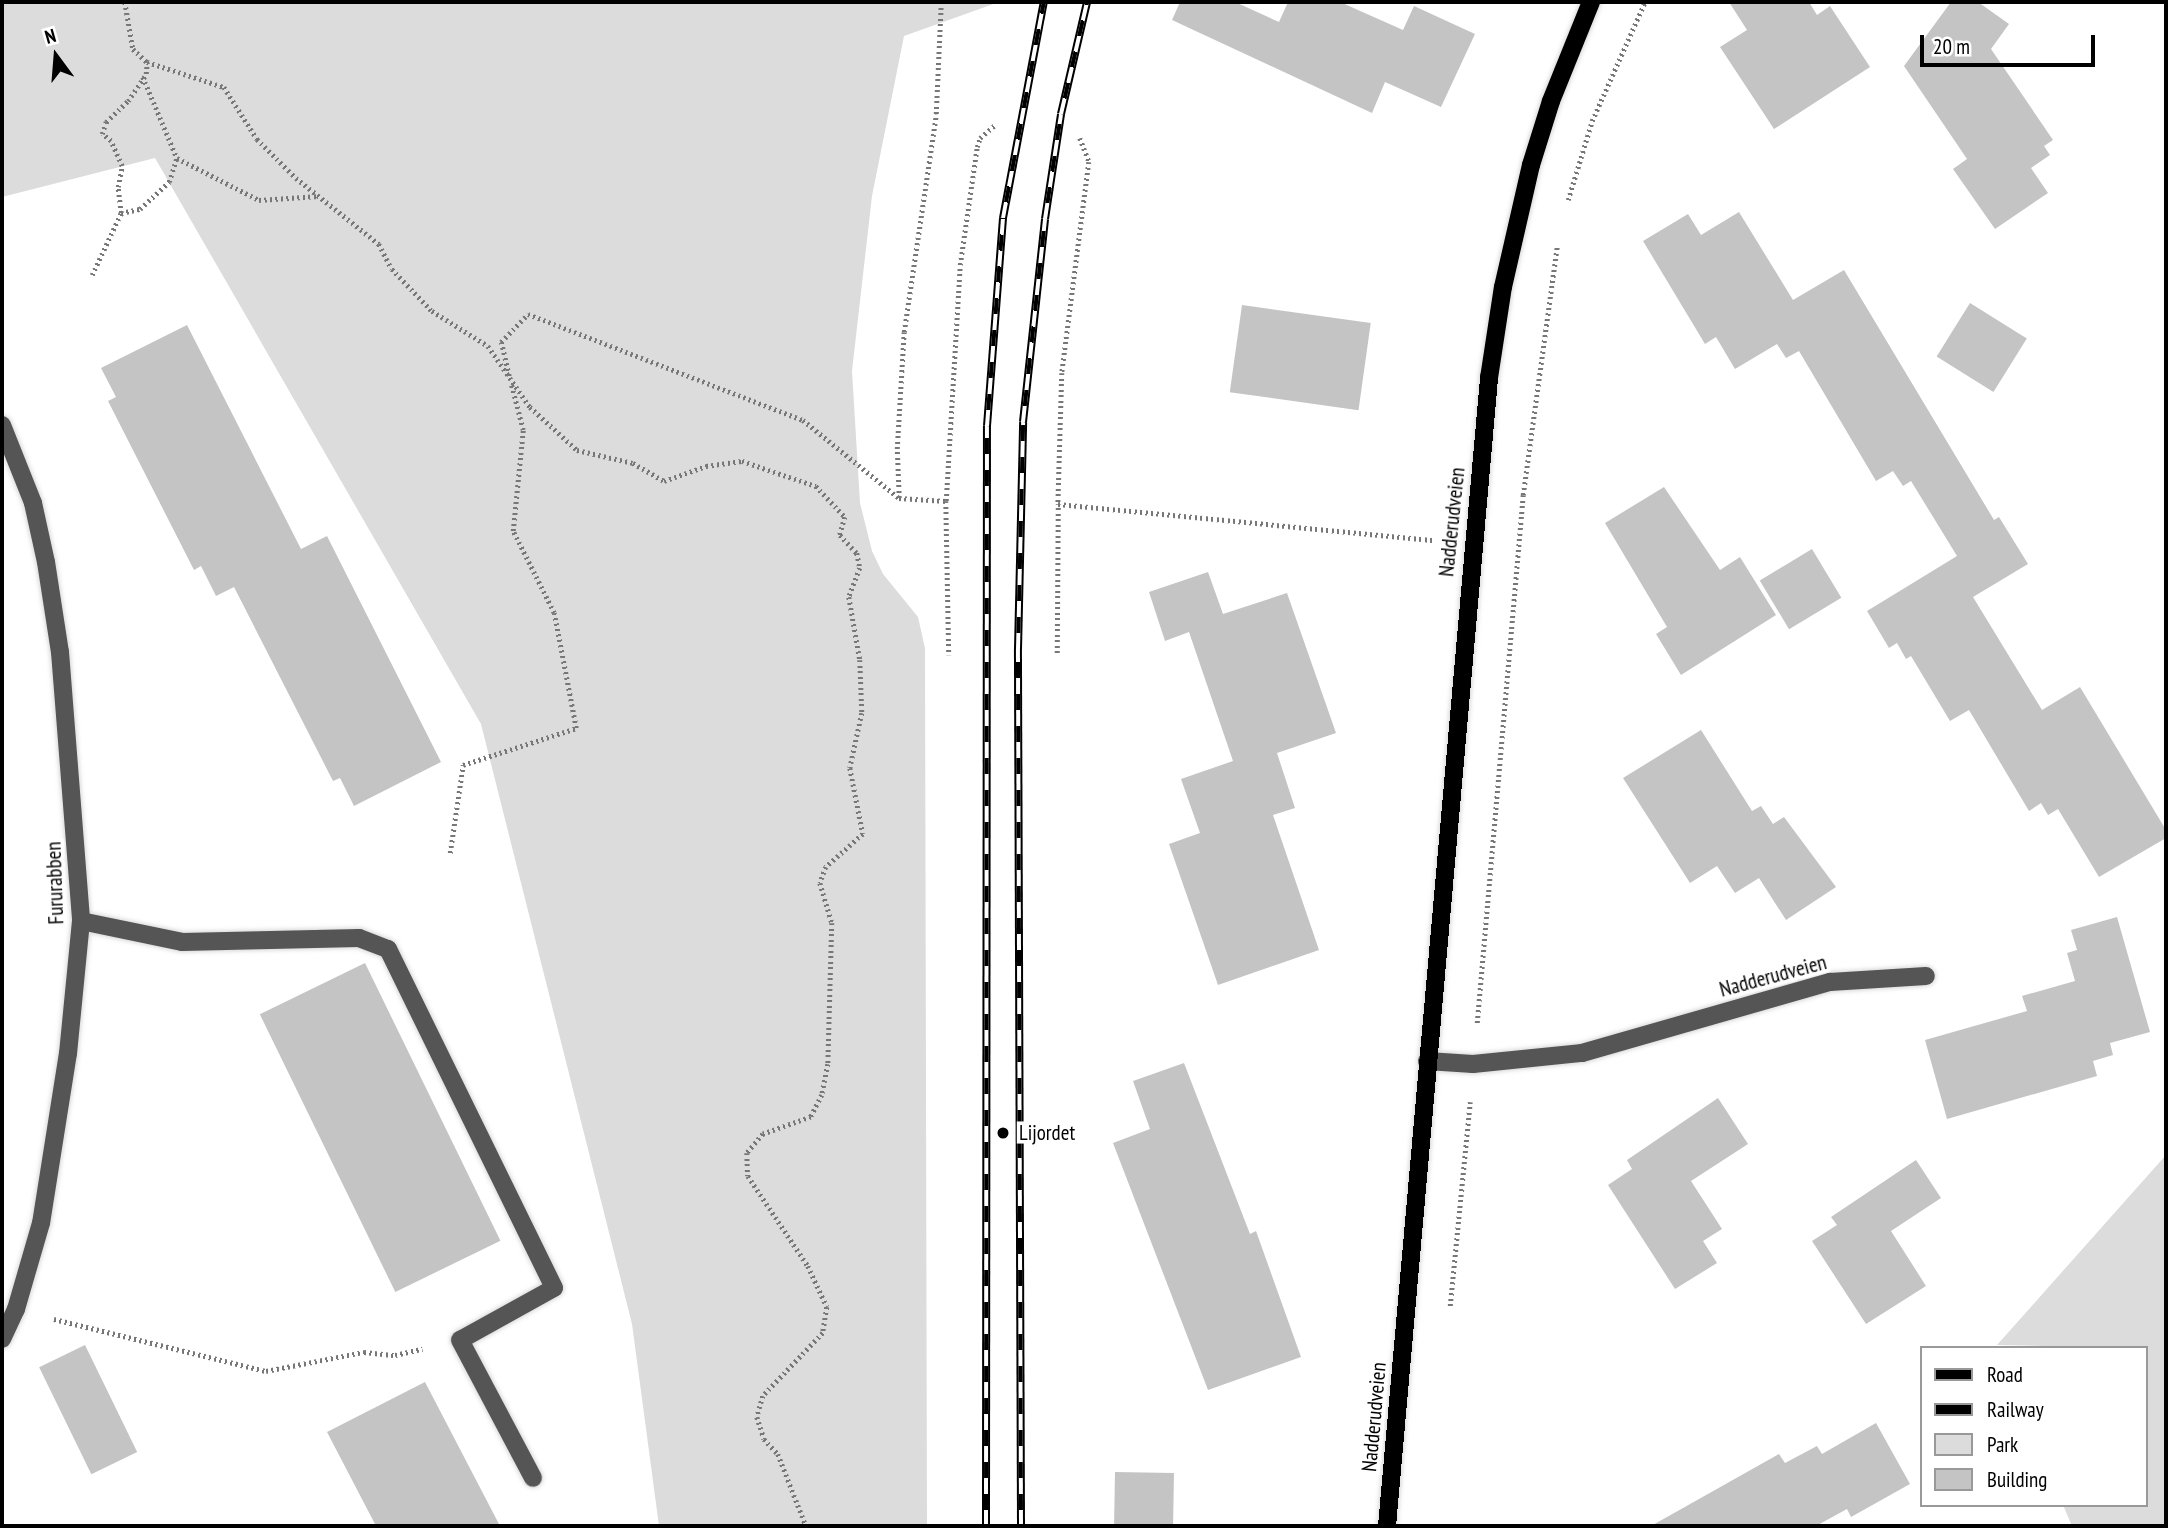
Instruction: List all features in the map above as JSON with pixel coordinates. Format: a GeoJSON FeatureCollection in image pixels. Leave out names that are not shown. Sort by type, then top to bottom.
{"type":"FeatureCollection","features":[{"type":"Feature","properties":{"kind":"main road","name":"Nadderudveien"},"geometry":{"type":"LineString","coordinates":[[1387,1526],[1471,557],[1503,287],[1539,140],[1591,2]]}},
{"type":"Feature","properties":{"kind":"street","name":"Fururabben"},"geometry":{"type":"LineString","coordinates":[[2,425],[33,503],[46,562],[60,652],[81,921],[68,1053],[41,1223],[16,1309],[2,1339]]}},
{"type":"Feature","properties":{"kind":"street"},"geometry":{"type":"LineString","coordinates":[[81,921],[182,942],[359,938],[388,949],[554,1288],[460,1340],[533,1478]]}},
{"type":"Feature","properties":{"kind":"street","name":"Nadderudveien"},"geometry":{"type":"LineString","coordinates":[[1427,1061],[1473,1064],[1583,1053],[1830,982],[1926,976]]}},
{"type":"Feature","properties":{"kind":"path"},"geometry":{"type":"LineString","coordinates":[[125,2],[133,49],[147,62],[224,87],[257,139],[319,196],[379,244],[392,269],[432,311],[488,346],[530,407],[578,450],[633,463],[664,481],[706,466],[742,461],[816,486],[845,517],[840,535],[857,552],[860,568],[849,597],[860,660],[862,713],[850,768],[863,834],[826,867],[820,883],[832,923],[828,1064],[822,1095],[811,1117],[762,1134],[747,1153],[748,1176],[808,1266],[827,1307],[822,1333],[762,1396],[757,1417],[764,1439],[778,1454],[806,1526]]}},
{"type":"Feature","properties":{"kind":"path"},"geometry":{"type":"LineString","coordinates":[[899,498],[897,449],[904,332],[936,114],[941,2]]}},
{"type":"Feature","properties":{"kind":"path"},"geometry":{"type":"LineString","coordinates":[[1564,211],[1592,121],[1645,2]]}},
{"type":"Feature","properties":{"kind":"path"},"geometry":{"type":"LineString","coordinates":[[92,275],[121,213],[118,187],[122,166],[111,141],[102,134],[106,122],[128,101],[143,76],[147,62]]}},
{"type":"Feature","properties":{"kind":"path"},"geometry":{"type":"LineString","coordinates":[[143,76],[177,158],[259,200],[319,196]]}},
{"type":"Feature","properties":{"kind":"path"},"geometry":{"type":"LineString","coordinates":[[949,654],[946,501],[960,265],[977,147],[980,138],[995,125]]}},
{"type":"Feature","properties":{"kind":"path"},"geometry":{"type":"LineString","coordinates":[[1057,653],[1062,373],[1089,162],[1080,138]]}},
{"type":"Feature","properties":{"kind":"path"},"geometry":{"type":"LineString","coordinates":[[121,213],[140,209],[169,182],[177,158]]}},
{"type":"Feature","properties":{"kind":"path"},"geometry":{"type":"LineString","coordinates":[[1449,1321],[1523,495],[1559,236]]}},
{"type":"Feature","properties":{"kind":"path"},"geometry":{"type":"LineString","coordinates":[[450,853],[463,765],[576,728],[554,613],[513,531],[523,430],[501,342],[528,314],[803,419],[899,498],[946,501]]}},
{"type":"Feature","properties":{"kind":"path"},"geometry":{"type":"LineString","coordinates":[[1058,504],[1435,541]]}},
{"type":"Feature","properties":{"kind":"path"},"geometry":{"type":"LineString","coordinates":[[16,1309],[266,1371],[364,1352],[395,1355],[460,1340]]}},
{"type":"Feature","properties":{"kind":"green space"},"geometry":{"type":"Polygon","coordinates":[[[2,2],[999,2],[904,36],[872,196],[852,371],[860,503],[872,551],[883,574],[918,617],[925,648],[927,1526],[659,1526],[632,1324],[481,724],[155,158],[2,197],[2,2]]]}},
{"type":"Feature","properties":{"kind":"green space"},"geometry":{"type":"Polygon","coordinates":[[[2166,1155],[2166,1526],[2072,1526],[2064,1507],[2147,1507],[2147,1346],[1997,1345],[2166,1155]]]}},
{"type":"Feature","properties":{"kind":"building"},"geometry":{"type":"Polygon","coordinates":[[[1180,2],[1235,2],[1279,22],[1288,2],[1340,2],[1403,30],[1414,6],[1475,34],[1441,107],[1385,82],[1372,113],[1172,20],[1180,2]]]}},
{"type":"Feature","properties":{"kind":"building"},"geometry":{"type":"Polygon","coordinates":[[[1729,2],[1809,2],[1817,15],[1830,6],[1870,67],[1774,129],[1720,47],[1747,30],[1729,2]]]}},
{"type":"Feature","properties":{"kind":"building"},"geometry":{"type":"Polygon","coordinates":[[[1951,2],[1978,2],[2009,24],[1991,49],[2053,140],[2044,146],[2050,155],[2031,168],[2048,193],[1995,229],[1953,169],[1967,159],[1904,66],[1951,2]]]}},
{"type":"Feature","properties":{"kind":"building"},"geometry":{"type":"Polygon","coordinates":[[[1739,212],[1793,300],[1844,270],[1994,520],[1999,517],[2028,564],[1973,597],[2042,710],[2080,687],[2166,830],[2166,838],[2099,877],[2058,809],[2048,815],[2041,803],[2029,811],[1969,710],[1950,721],[1911,656],[1906,659],[1897,643],[1889,648],[1867,611],[1957,556],[1911,481],[1903,486],[1893,471],[1876,481],[1799,351],[1786,358],[1777,344],[1735,369],[1716,337],[1705,344],[1643,241],[1688,214],[1701,235],[1739,212]]]}},
{"type":"Feature","properties":{"kind":"building"},"geometry":{"type":"Polygon","coordinates":[[[1970,303],[2027,339],[1993,392],[1937,356],[1970,303]]]}},
{"type":"Feature","properties":{"kind":"building"},"geometry":{"type":"Polygon","coordinates":[[[1242,305],[1371,323],[1358,410],[1230,392],[1242,305]]]}},
{"type":"Feature","properties":{"kind":"building"},"geometry":{"type":"Polygon","coordinates":[[[187,325],[301,549],[327,536],[441,762],[354,806],[340,778],[333,781],[234,587],[216,596],[201,566],[194,570],[108,401],[116,397],[101,368],[187,325]]]}},
{"type":"Feature","properties":{"kind":"building"},"geometry":{"type":"Polygon","coordinates":[[[1664,487],[1720,570],[1740,557],[1776,615],[1681,675],[1656,634],[1667,627],[1605,523],[1664,487]]]}},
{"type":"Feature","properties":{"kind":"building"},"geometry":{"type":"Polygon","coordinates":[[[1812,549],[1841,598],[1789,629],[1760,580],[1812,549]]]}},
{"type":"Feature","properties":{"kind":"building"},"geometry":{"type":"Polygon","coordinates":[[[1208,572],[1223,614],[1287,593],[1336,733],[1277,753],[1295,808],[1273,815],[1319,950],[1218,985],[1169,844],[1200,833],[1181,779],[1233,761],[1189,632],[1165,641],[1149,592],[1208,572]]]}},
{"type":"Feature","properties":{"kind":"building"},"geometry":{"type":"Polygon","coordinates":[[[1701,730],[1752,811],[1761,806],[1773,824],[1784,817],[1836,887],[1786,920],[1759,878],[1735,893],[1717,866],[1690,883],[1623,778],[1701,730]]]}},
{"type":"Feature","properties":{"kind":"building"},"geometry":{"type":"Polygon","coordinates":[[[2117,917],[2150,1032],[2110,1043],[2113,1055],[2093,1061],[2097,1076],[1947,1119],[1925,1040],[2027,1011],[2022,996],[2075,981],[2067,953],[2077,950],[2071,930],[2117,917]]]}},
{"type":"Feature","properties":{"kind":"building"},"geometry":{"type":"Polygon","coordinates":[[[365,963],[500,1241],[395,1292],[260,1014],[365,963]]]}},
{"type":"Feature","properties":{"kind":"building"},"geometry":{"type":"Polygon","coordinates":[[[1184,1063],[1250,1234],[1256,1231],[1301,1357],[1208,1390],[1113,1143],[1150,1129],[1133,1081],[1184,1063]]]}},
{"type":"Feature","properties":{"kind":"building"},"geometry":{"type":"Polygon","coordinates":[[[1718,1098],[1748,1144],[1691,1181],[1722,1229],[1703,1241],[1717,1263],[1675,1289],[1608,1185],[1632,1169],[1627,1160],[1718,1098]]]}},
{"type":"Feature","properties":{"kind":"building"},"geometry":{"type":"Polygon","coordinates":[[[1916,1160],[1941,1198],[1891,1231],[1926,1286],[1866,1324],[1812,1241],[1837,1225],[1831,1217],[1916,1160]]]}},
{"type":"Feature","properties":{"kind":"building"},"geometry":{"type":"Polygon","coordinates":[[[85,1345],[137,1452],[91,1474],[39,1367],[85,1345]]]}},
{"type":"Feature","properties":{"kind":"building"},"geometry":{"type":"Polygon","coordinates":[[[425,1382],[500,1526],[376,1526],[327,1432],[425,1382]]]}},
{"type":"Feature","properties":{"kind":"building"},"geometry":{"type":"Polygon","coordinates":[[[1876,1423],[1910,1484],[1851,1517],[1847,1509],[1816,1526],[1651,1526],[1779,1454],[1785,1463],[1817,1446],[1822,1454],[1876,1423]]]}},
{"type":"Feature","properties":{"kind":"building"},"geometry":{"type":"Polygon","coordinates":[[[1115,1472],[1174,1473],[1173,1526],[1114,1526],[1115,1472]]]}},
{"type":"Feature","properties":{"kind":"railway"},"geometry":{"type":"LineString","coordinates":[[986,1526],[987,426],[1003,218],[1044,2]]}},
{"type":"Feature","properties":{"kind":"railway"},"geometry":{"type":"LineString","coordinates":[[1021,1526],[1018,649],[1023,422],[1045,219],[1061,114],[1087,2]]}},
{"type":"Feature","properties":{"kind":"place","name":"Lijordet"},"geometry":{"type":"Point","coordinates":[1003,1133]}}]}
